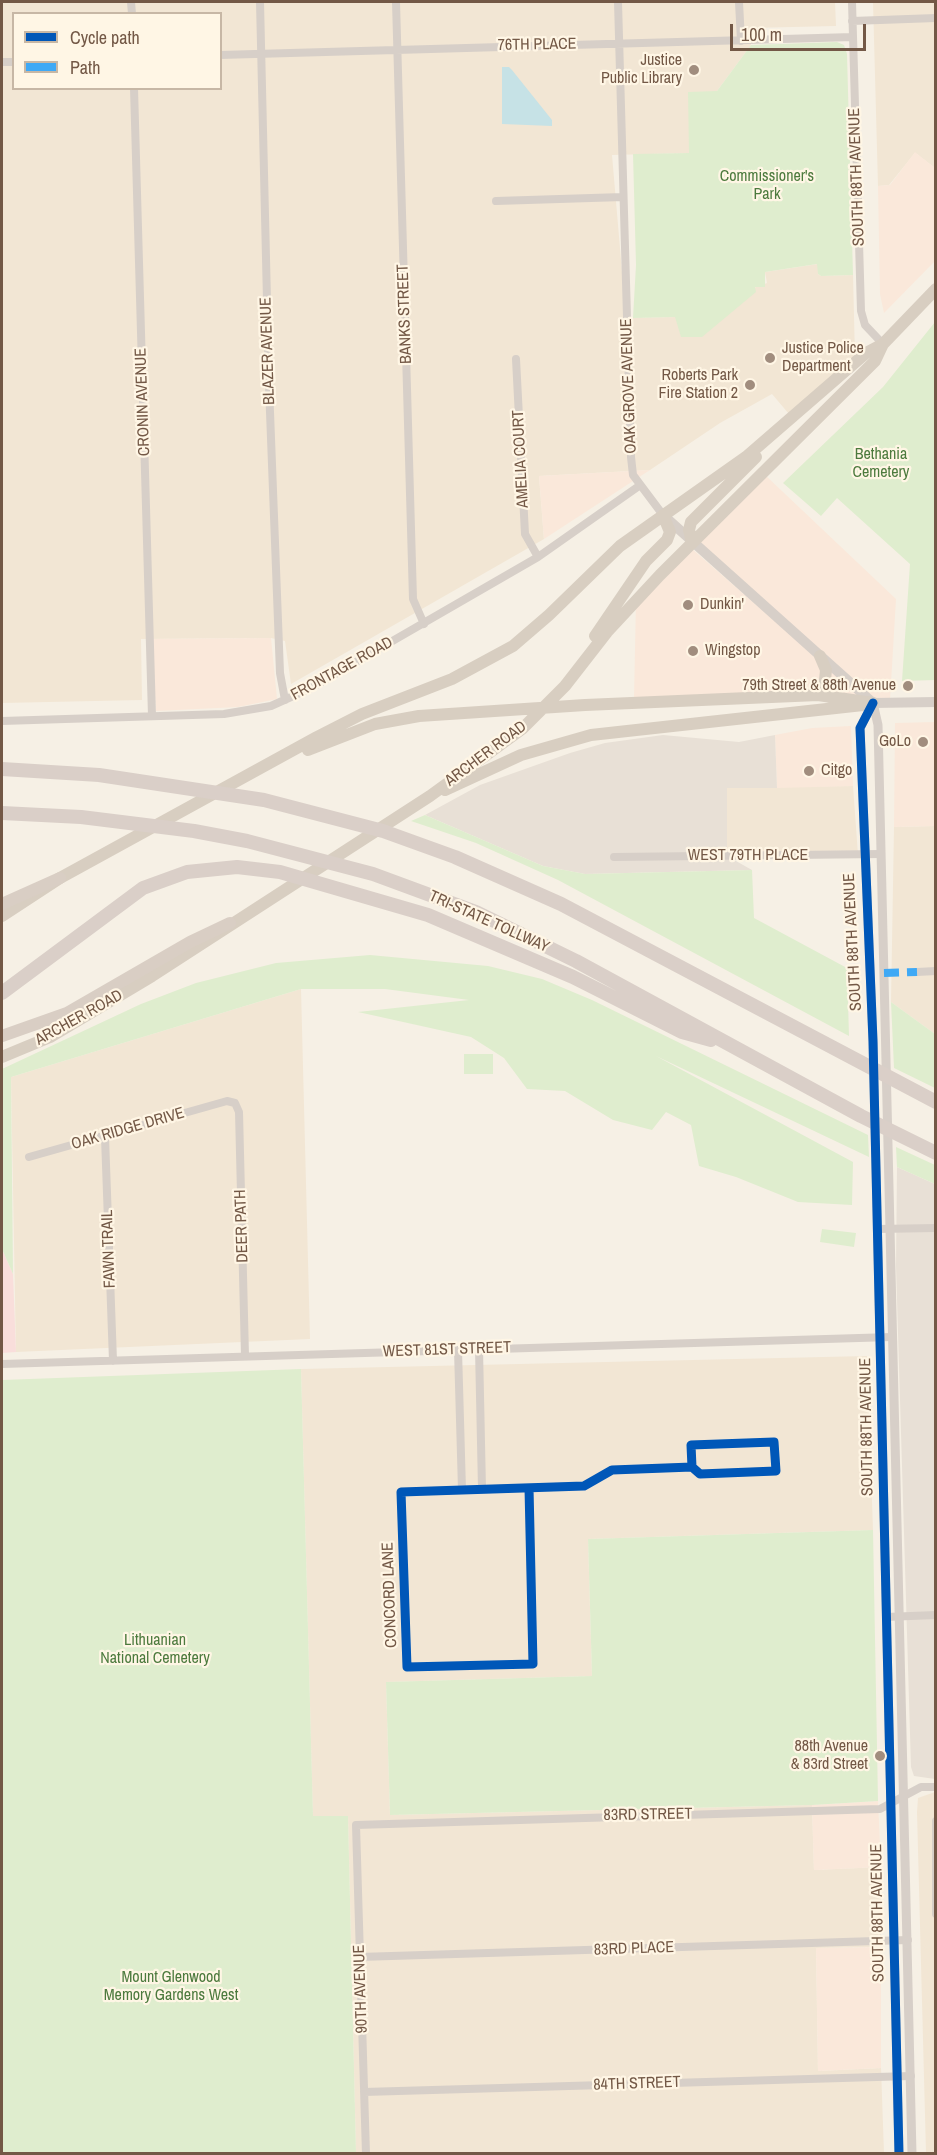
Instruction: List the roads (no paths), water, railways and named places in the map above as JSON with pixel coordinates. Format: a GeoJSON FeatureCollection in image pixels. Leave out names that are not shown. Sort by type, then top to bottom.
{"type":"FeatureCollection","features":[{"type":"Feature","properties":{"kind":"highway"},"geometry":{"type":"LineString","coordinates":[[2,769],[99,775],[264,800],[383,831],[455,856],[572,910],[936,1102]]}},
{"type":"Feature","properties":{"kind":"highway","name":"TRI-STATE TOLLWAY"},"geometry":{"type":"LineString","coordinates":[[2,813],[81,817],[194,831],[247,841],[373,874],[476,912],[576,961],[861,1116],[936,1153]]}},
{"type":"Feature","properties":{"kind":"highway"},"geometry":{"type":"LineString","coordinates":[[2,993],[143,888],[187,872],[237,867],[280,872],[428,915],[573,977],[682,1032],[741,1050]]}},
{"type":"Feature","properties":{"kind":"highway"},"geometry":{"type":"LineString","coordinates":[[2,904],[60,878]]}},
{"type":"Feature","properties":{"kind":"highway"},"geometry":{"type":"LineString","coordinates":[[2,1036],[67,1013],[190,942],[230,923]]}},
{"type":"Feature","properties":{"kind":"main road","name":"ARCHER ROAD"},"geometry":{"type":"LineString","coordinates":[[285,758],[362,714],[452,679],[513,646],[549,615],[620,546],[729,469],[785,425],[866,353],[883,344],[936,289]]}},
{"type":"Feature","properties":{"kind":"main road","name":"ARCHER ROAD"},"geometry":{"type":"LineString","coordinates":[[2,1057],[50,1037],[107,1004],[430,796],[522,729],[564,686],[582,661],[631,606],[875,361],[883,344]]}},
{"type":"Feature","properties":{"kind":"main road"},"geometry":{"type":"LineString","coordinates":[[692,543],[690,522],[785,425]]}},
{"type":"Feature","properties":{"kind":"main road"},"geometry":{"type":"LineString","coordinates":[[582,661],[596,634],[646,561],[667,540],[670,532],[663,515]]}},
{"type":"Feature","properties":{"kind":"main road","name":"OAK GROVE AVENUE"},"geometry":{"type":"LineString","coordinates":[[663,515],[873,703]]}},
{"type":"Feature","properties":{"kind":"main road"},"geometry":{"type":"LineString","coordinates":[[818,695],[825,680],[826,670],[820,656]]}},
{"type":"Feature","properties":{"kind":"main road"},"geometry":{"type":"LineString","coordinates":[[2,916],[60,878],[253,773],[338,736],[375,724],[420,716],[585,705],[818,695],[873,703]]}},
{"type":"Feature","properties":{"kind":"main road"},"geometry":{"type":"LineString","coordinates":[[430,796],[521,754],[557,742],[591,735],[873,703],[936,702]]}},
{"type":"Feature","properties":{"kind":"street","name":"BLAZER AVENUE"},"geometry":{"type":"LineString","coordinates":[[260,2],[269,386],[280,673],[285,700]]}},
{"type":"Feature","properties":{"kind":"street","name":"BANKS STREET"},"geometry":{"type":"LineString","coordinates":[[396,2],[413,599],[424,624]]}},
{"type":"Feature","properties":{"kind":"street","name":"OAK GROVE AVENUE"},"geometry":{"type":"LineString","coordinates":[[618,2],[631,457],[633,475],[639,486],[663,515]]}},
{"type":"Feature","properties":{"kind":"street"},"geometry":{"type":"LineString","coordinates":[[740,2],[741,41]]}},
{"type":"Feature","properties":{"kind":"street","name":"SOUTH 88TH AVENUE"},"geometry":{"type":"LineString","coordinates":[[852,2],[861,311],[865,325],[883,344]]}},
{"type":"Feature","properties":{"kind":"street"},"geometry":{"type":"LineString","coordinates":[[852,21],[936,18]]}},
{"type":"Feature","properties":{"kind":"street","name":"76TH PLACE"},"geometry":{"type":"LineString","coordinates":[[222,55],[398,48],[853,38]]}},
{"type":"Feature","properties":{"kind":"street","name":"CRONIN AVENUE"},"geometry":{"type":"LineString","coordinates":[[134,90],[152,716]]}},
{"type":"Feature","properties":{"kind":"street"},"geometry":{"type":"LineString","coordinates":[[496,201],[623,197]]}},
{"type":"Feature","properties":{"kind":"street","name":"AMELIA COURT"},"geometry":{"type":"LineString","coordinates":[[516,359],[525,534],[538,557]]}},
{"type":"Feature","properties":{"kind":"street","name":"FRONTAGE ROAD"},"geometry":{"type":"LineString","coordinates":[[2,721],[253,711],[285,700],[424,624],[538,557],[639,486]]}},
{"type":"Feature","properties":{"kind":"street","name":"SOUTH 88TH AVENUE"},"geometry":{"type":"LineString","coordinates":[[873,703],[878,726],[912,2154]]}},
{"type":"Feature","properties":{"kind":"street","name":"SOUTH 88TH AVENUE"},"geometry":{"type":"LineString","coordinates":[[873,703],[860,728],[873,1041],[899,2154]]}},
{"type":"Feature","properties":{"kind":"street","name":"WEST 79TH PLACE"},"geometry":{"type":"LineString","coordinates":[[614,857],[881,854]]}},
{"type":"Feature","properties":{"kind":"street"},"geometry":{"type":"LineString","coordinates":[[917,972],[936,971]]}},
{"type":"Feature","properties":{"kind":"street","name":"OAK RIDGE DRIVE"},"geometry":{"type":"LineString","coordinates":[[29,1157],[227,1101]]}},
{"type":"Feature","properties":{"kind":"street","name":"DEER PATH"},"geometry":{"type":"LineString","coordinates":[[227,1101],[235,1103],[238,1112],[245,1356]]}},
{"type":"Feature","properties":{"kind":"street","name":"FAWN TRAIL"},"geometry":{"type":"LineString","coordinates":[[105,1137],[113,1360]]}},
{"type":"Feature","properties":{"kind":"street"},"geometry":{"type":"LineString","coordinates":[[877,1229],[936,1228]]}},
{"type":"Feature","properties":{"kind":"street","name":"WEST 81ST STREET"},"geometry":{"type":"LineString","coordinates":[[2,1364],[892,1337]]}},
{"type":"Feature","properties":{"kind":"street"},"geometry":{"type":"LineString","coordinates":[[479,1349],[482,1489]]}},
{"type":"Feature","properties":{"kind":"street"},"geometry":{"type":"LineString","coordinates":[[458,1350],[462,1490]]}},
{"type":"Feature","properties":{"kind":"street","name":"CONCORD LANE"},"geometry":{"type":"LineString","coordinates":[[529,1488],[533,1664],[407,1666],[401,1492],[584,1486],[612,1470],[692,1467],[700,1474],[776,1471],[774,1442],[691,1445],[692,1467]]}},
{"type":"Feature","properties":{"kind":"street"},"geometry":{"type":"LineString","coordinates":[[886,1617],[936,1615]]}},
{"type":"Feature","properties":{"kind":"street","name":"83RD STREET"},"geometry":{"type":"LineString","coordinates":[[356,1825],[880,1809],[921,1787],[936,1787]]}},
{"type":"Feature","properties":{"kind":"street"},"geometry":{"type":"LineString","coordinates":[[936,1821],[934,1838],[936,1914]]}},
{"type":"Feature","properties":{"kind":"street","name":"90TH AVENUE"},"geometry":{"type":"LineString","coordinates":[[356,1825],[366,2154]]}},
{"type":"Feature","properties":{"kind":"street","name":"83RD PLACE"},"geometry":{"type":"LineString","coordinates":[[359,1957],[908,1940]]}},
{"type":"Feature","properties":{"kind":"street","name":"84TH STREET"},"geometry":{"type":"LineString","coordinates":[[364,2092],[910,2076]]}},
{"type":"Feature","properties":{"kind":"water"},"geometry":{"type":"Polygon","coordinates":[[[502,67],[509,67],[512,70],[552,120],[552,126],[502,124],[502,67]]]}},
{"type":"Feature","properties":{"kind":"place","name":"Justice Public Library"},"geometry":{"type":"Point","coordinates":[694,70]}},
{"type":"Feature","properties":{"kind":"place","name":"Justice Police Department"},"geometry":{"type":"Point","coordinates":[770,358]}},
{"type":"Feature","properties":{"kind":"place","name":"Roberts Park Fire Station 2"},"geometry":{"type":"Point","coordinates":[750,385]}},
{"type":"Feature","properties":{"kind":"place","name":"Dunkin'"},"geometry":{"type":"Point","coordinates":[688,605]}},
{"type":"Feature","properties":{"kind":"place","name":"Wingstop"},"geometry":{"type":"Point","coordinates":[693,651]}},
{"type":"Feature","properties":{"kind":"place","name":"79th Street & 88th Avenue"},"geometry":{"type":"Point","coordinates":[908,686]}},
{"type":"Feature","properties":{"kind":"place","name":"GoLo"},"geometry":{"type":"Point","coordinates":[923,742]}},
{"type":"Feature","properties":{"kind":"place","name":"Citgo"},"geometry":{"type":"Point","coordinates":[809,771]}},
{"type":"Feature","properties":{"kind":"place","name":"88th Avenue & 83rd Street"},"geometry":{"type":"Point","coordinates":[880,1756]}},
{"type":"Feature","properties":{"kind":"park label","name":"Commissioner's Park"},"geometry":{"type":"Point","coordinates":[767,186]}},
{"type":"Feature","properties":{"kind":"park label","name":"Bethania Cemetery"},"geometry":{"type":"Point","coordinates":[881,464]}},
{"type":"Feature","properties":{"kind":"park label","name":"Lithuanian National Cemetery"},"geometry":{"type":"Point","coordinates":[155,1650]}},
{"type":"Feature","properties":{"kind":"park label","name":"Mount Glenwood Memory Gardens West"},"geometry":{"type":"Point","coordinates":[171,1987]}}]}
